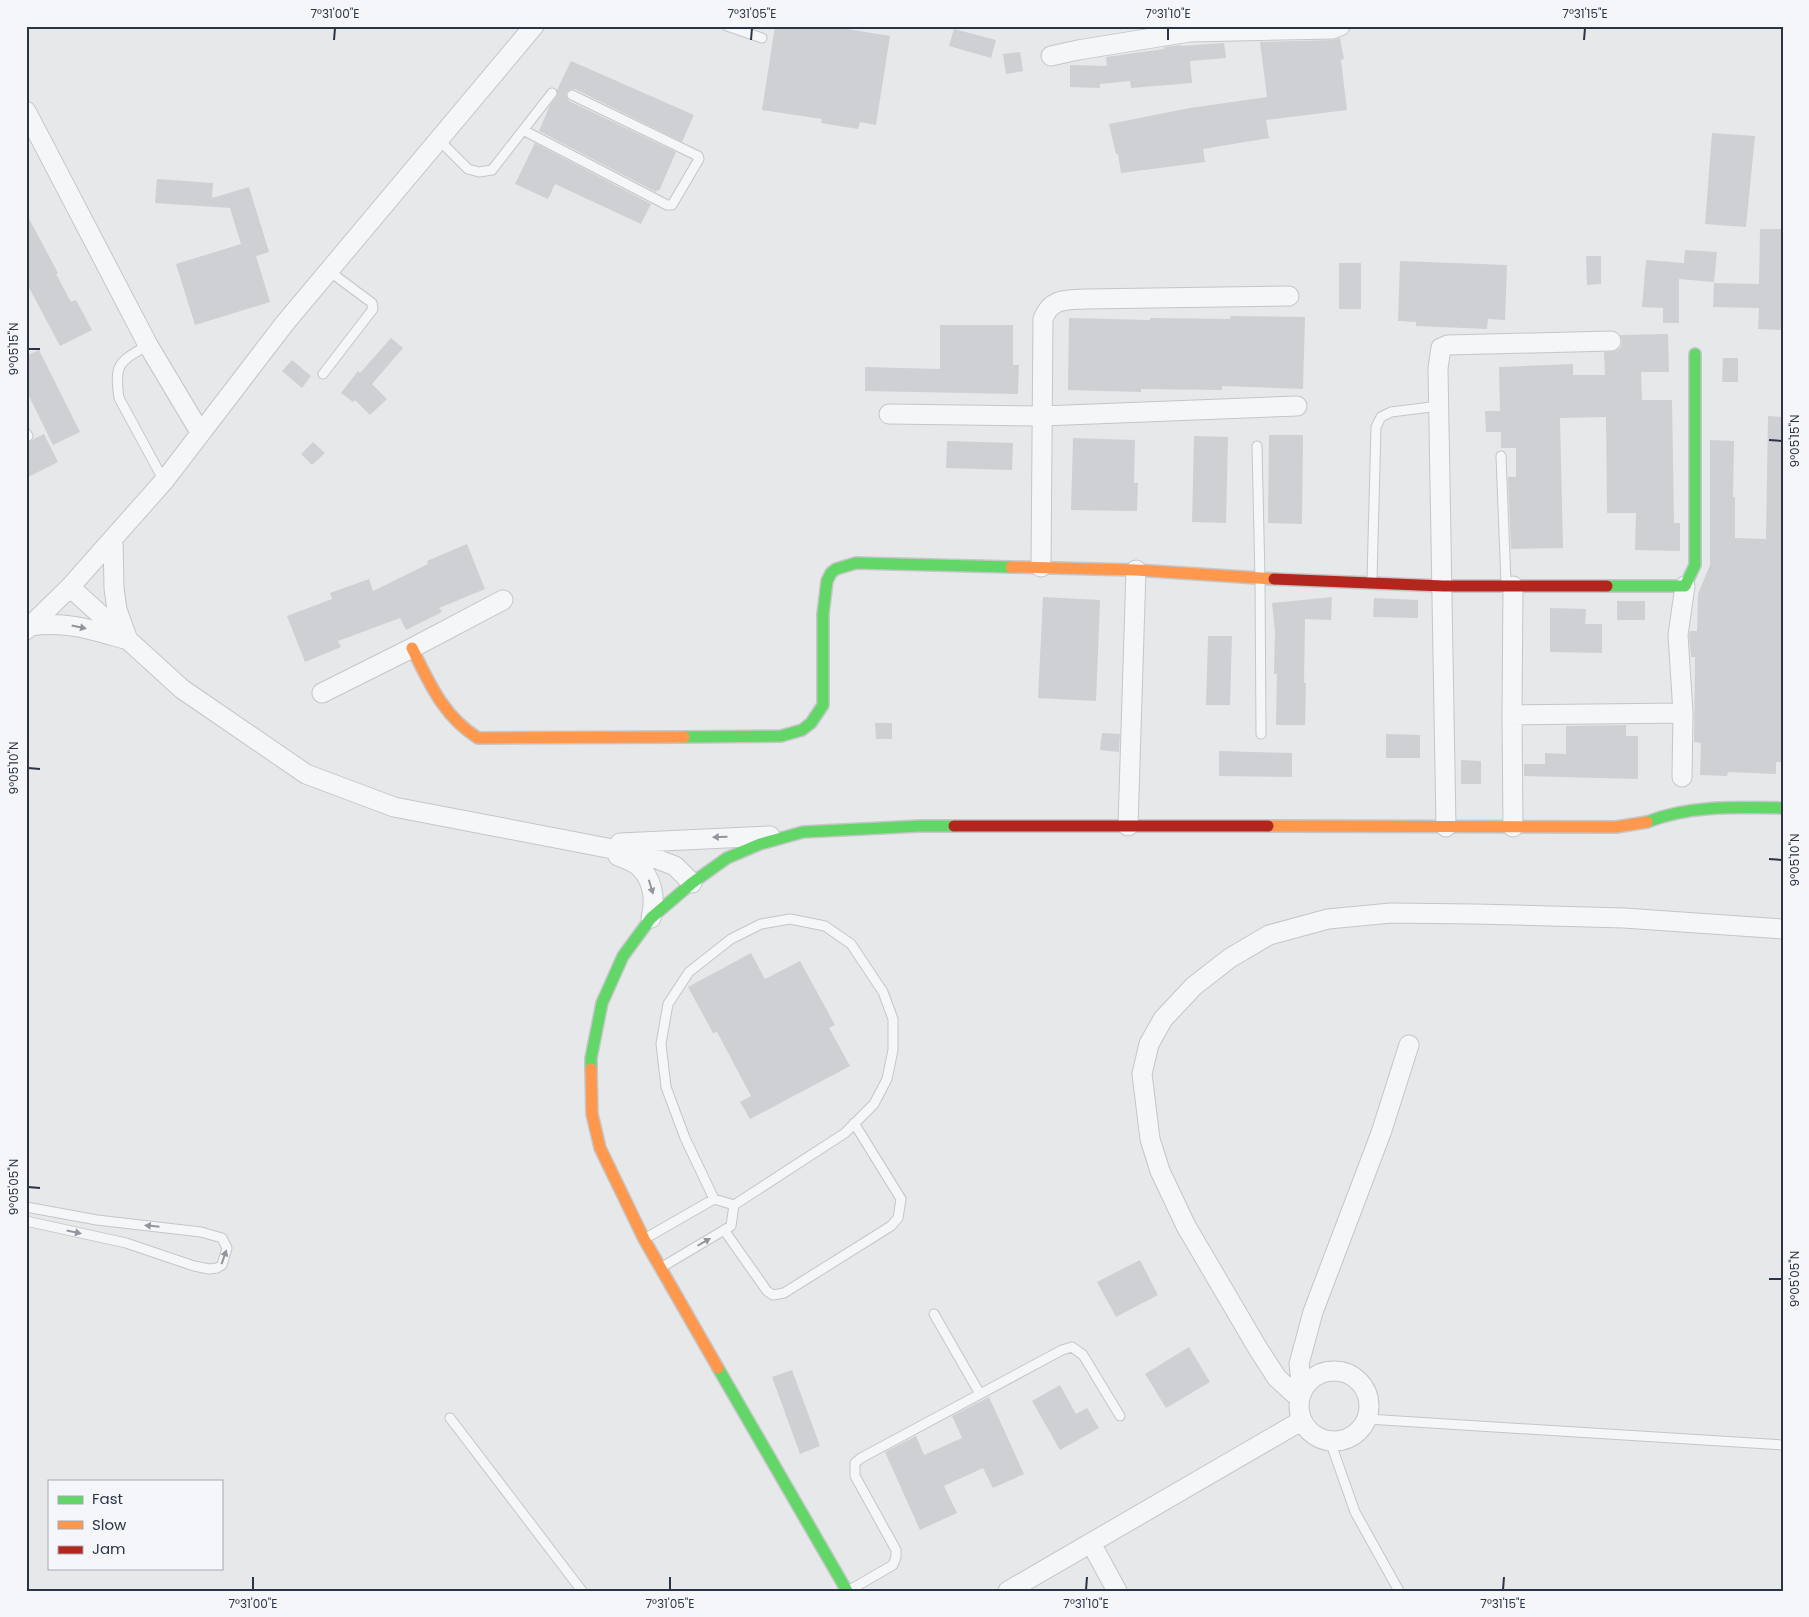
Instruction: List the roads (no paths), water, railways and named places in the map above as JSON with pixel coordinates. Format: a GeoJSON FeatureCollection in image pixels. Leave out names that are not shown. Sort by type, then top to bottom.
{"type":"FeatureCollection","features":[{"type":"Feature","properties":{"kind":"street"},"geometry":{"type":"LineString","coordinates":[[28,628],[70,587],[164,481],[285,323],[534,26]]}},
{"type":"Feature","properties":{"kind":"street"},"geometry":{"type":"LineString","coordinates":[[1051,56],[1189,32],[1332,29],[1340,26]]}},
{"type":"Feature","properties":{"kind":"street"},"geometry":{"type":"LineString","coordinates":[[29,123],[148,345],[200,432]]}},
{"type":"Feature","properties":{"kind":"street"},"geometry":{"type":"LineString","coordinates":[[1041,567],[1042,318],[1047,309],[1058,301],[1086,299],[1289,296]]}},
{"type":"Feature","properties":{"kind":"street"},"geometry":{"type":"LineString","coordinates":[[1446,827],[1439,355],[1441,348],[1448,345],[1611,341]]}},
{"type":"Feature","properties":{"kind":"street"},"geometry":{"type":"LineString","coordinates":[[1682,777],[1683,713],[1678,635],[1684,586],[1695,565],[1695,354]]}},
{"type":"Feature","properties":{"kind":"street"},"geometry":{"type":"LineString","coordinates":[[889,414],[1042,416],[1297,406]]}},
{"type":"Feature","properties":{"kind":"street"},"geometry":{"type":"LineString","coordinates":[[113,539],[114,588],[117,610],[128,640]]}},
{"type":"Feature","properties":{"kind":"street"},"geometry":{"type":"LineString","coordinates":[[412,648],[440,704],[453,721],[466,732],[478,738],[781,736],[799,733],[809,727],[823,705],[823,600],[825,583],[830,574],[842,566],[856,563],[1136,570],[1260,579],[1443,586],[1684,586]]}},
{"type":"Feature","properties":{"kind":"street"},"geometry":{"type":"LineString","coordinates":[[1128,826],[1136,570]]}},
{"type":"Feature","properties":{"kind":"street"},"geometry":{"type":"LineString","coordinates":[[1509,586],[1513,827]]}},
{"type":"Feature","properties":{"kind":"street"},"geometry":{"type":"LineString","coordinates":[[70,587],[182,689],[306,774],[394,807],[649,856],[675,866],[692,883]]}},
{"type":"Feature","properties":{"kind":"street"},"geometry":{"type":"LineString","coordinates":[[322,693],[503,600]]}},
{"type":"Feature","properties":{"kind":"street"},"geometry":{"type":"LineString","coordinates":[[28,628],[50,623],[75,625],[128,640]]}},
{"type":"Feature","properties":{"kind":"street"},"geometry":{"type":"LineString","coordinates":[[1512,715],[1683,713]]}},
{"type":"Feature","properties":{"kind":"street"},"geometry":{"type":"LineString","coordinates":[[595,845],[920,826],[1616,827],[1644,823],[1667,814],[1709,809],[1743,807],[1783,808]]}},
{"type":"Feature","properties":{"kind":"street"},"geometry":{"type":"LineString","coordinates":[[803,832],[760,844],[727,858],[692,883],[651,918],[623,956],[602,1003],[591,1058],[592,1114],[600,1148],[644,1239],[662,1267],[848,1591]]}},
{"type":"Feature","properties":{"kind":"street"},"geometry":{"type":"LineString","coordinates":[[595,845],[636,864],[647,877],[653,889],[654,905],[651,918]]}},
{"type":"Feature","properties":{"kind":"street"},"geometry":{"type":"LineString","coordinates":[[1301,1394],[1277,1378],[1186,1226],[1160,1171],[1150,1139],[1142,1074],[1148,1044],[1163,1019],[1194,986],[1230,958],[1270,935],[1328,919],[1391,913],[1504,915],[1624,918],[1783,929]]}},
{"type":"Feature","properties":{"kind":"street"},"geometry":{"type":"LineString","coordinates":[[1301,1394],[1312,1378],[1323,1372],[1346,1373],[1356,1378],[1368,1397],[1369,1408],[1366,1419],[1361,1429],[1352,1436],[1342,1440],[1330,1441],[1318,1438],[1308,1431],[1301,1421],[1298,1410],[1301,1394],[1299,1364],[1313,1312],[1381,1133],[1409,1045]]}},
{"type":"Feature","properties":{"kind":"street"},"geometry":{"type":"LineString","coordinates":[[1008,1591],[1301,1421]]}},
{"type":"Feature","properties":{"kind":"street"},"geometry":{"type":"LineString","coordinates":[[1091,1543],[1116,1591]]}},
{"type":"Feature","properties":{"kind":"lane"},"geometry":{"type":"LineString","coordinates":[[727,26],[762,38]]}},
{"type":"Feature","properties":{"kind":"lane"},"geometry":{"type":"LineString","coordinates":[[439,140],[468,169],[479,172],[492,170],[552,93]]}},
{"type":"Feature","properties":{"kind":"lane"},"geometry":{"type":"LineString","coordinates":[[523,130],[667,205],[672,205],[700,159],[698,156],[572,95]]}},
{"type":"Feature","properties":{"kind":"lane"},"geometry":{"type":"LineString","coordinates":[[323,374],[373,309],[372,303],[329,271]]}},
{"type":"Feature","properties":{"kind":"lane"},"geometry":{"type":"LineString","coordinates":[[148,345],[123,360],[116,373],[117,383],[119,398],[164,481]]}},
{"type":"Feature","properties":{"kind":"lane"},"geometry":{"type":"LineString","coordinates":[[1372,582],[1376,427],[1381,417],[1390,412],[1440,406]]}},
{"type":"Feature","properties":{"kind":"lane"},"geometry":{"type":"LineString","coordinates":[[1257,446],[1261,734]]}},
{"type":"Feature","properties":{"kind":"lane"},"geometry":{"type":"LineString","coordinates":[[1501,456],[1509,586]]}},
{"type":"Feature","properties":{"kind":"lane"},"geometry":{"type":"LineString","coordinates":[[790,919],[825,926],[851,944],[883,992],[893,1019],[892,1050],[886,1079],[874,1104],[845,1133],[734,1206],[714,1199],[685,1138],[666,1088],[662,1044],[668,1004],[689,972],[731,939],[761,924],[790,919]]}},
{"type":"Feature","properties":{"kind":"lane"},"geometry":{"type":"LineString","coordinates":[[724,1230],[772,1295],[784,1293],[891,1226],[898,1218],[901,1199],[854,1123]]}},
{"type":"Feature","properties":{"kind":"lane"},"geometry":{"type":"LineString","coordinates":[[644,1239],[714,1199]]}},
{"type":"Feature","properties":{"kind":"lane"},"geometry":{"type":"LineString","coordinates":[[662,1267],[732,1226],[734,1206]]}},
{"type":"Feature","properties":{"kind":"lane"},"geometry":{"type":"LineString","coordinates":[[26,1207],[97,1220],[201,1232],[222,1238],[227,1248],[222,1265],[209,1269],[194,1266],[126,1243],[26,1222]]}},
{"type":"Feature","properties":{"kind":"lane"},"geometry":{"type":"LineString","coordinates":[[934,1314],[980,1394]]}},
{"type":"Feature","properties":{"kind":"lane"},"geometry":{"type":"LineString","coordinates":[[848,1591],[893,1565],[896,1557],[896,1550],[855,1476],[855,1463],[861,1458],[1062,1350],[1072,1347],[1083,1355],[1120,1416]]}},
{"type":"Feature","properties":{"kind":"lane"},"geometry":{"type":"LineString","coordinates":[[450,1418],[582,1591]]}},
{"type":"Feature","properties":{"kind":"lane"},"geometry":{"type":"LineString","coordinates":[[1366,1419],[1783,1445]]}},
{"type":"Feature","properties":{"kind":"lane"},"geometry":{"type":"LineString","coordinates":[[1330,1441],[1355,1512],[1399,1591]]}}]}
